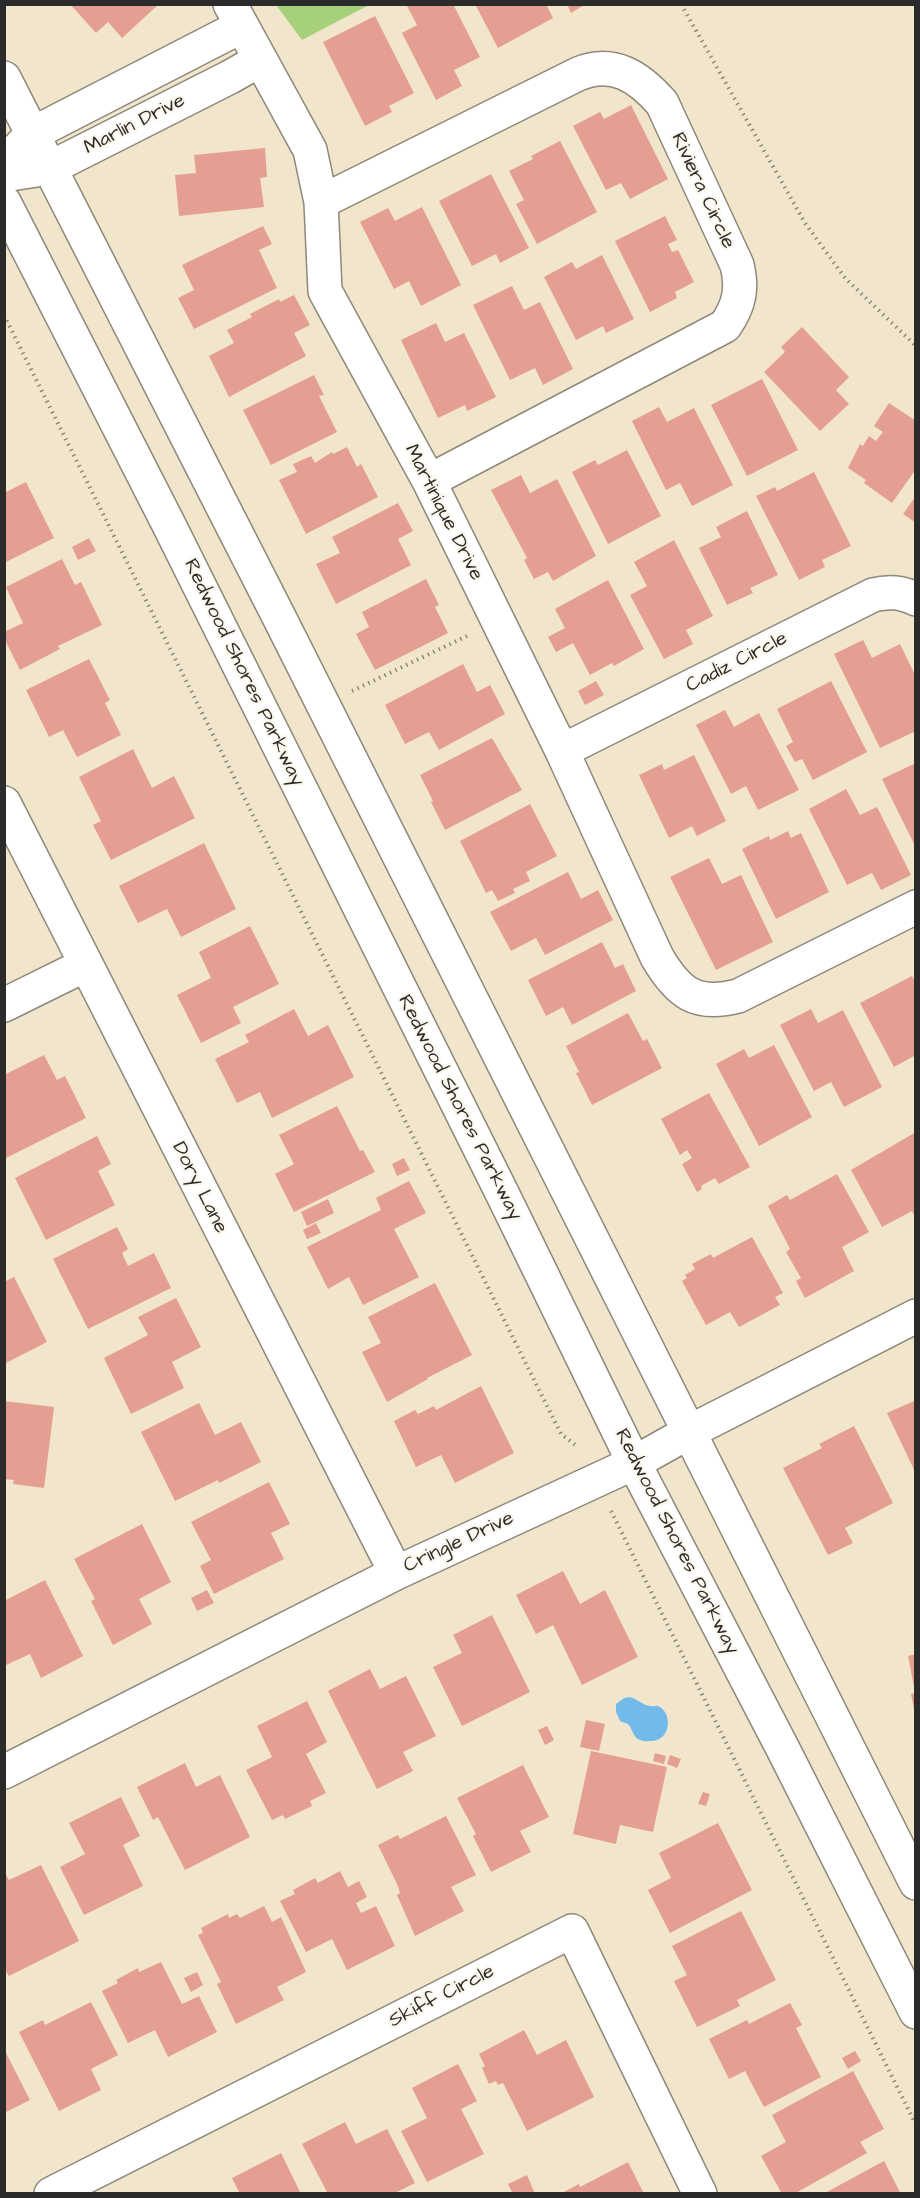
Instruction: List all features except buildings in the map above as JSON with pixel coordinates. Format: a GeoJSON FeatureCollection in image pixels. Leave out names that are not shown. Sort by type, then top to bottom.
{"type":"FeatureCollection","features":[{"type":"Feature","properties":{"kind":"street","name":"Martinique Drive"},"geometry":{"type":"LineString","coordinates":[[236,15],[310,150],[321,202],[325,291],[429,481],[562,751],[665,971],[674,983],[687,993],[706,1001],[719,1001],[738,996],[915,907]]}},
{"type":"Feature","properties":{"kind":"street","name":"Marlin Drive"},"geometry":{"type":"LineString","coordinates":[[4,163],[32,134],[236,15]]}},
{"type":"Feature","properties":{"kind":"street","name":"Marlin Drive"},"geometry":{"type":"LineString","coordinates":[[4,175],[50,168],[260,60]]}},
{"type":"Feature","properties":{"kind":"street","name":"Riviera Circle"},"geometry":{"type":"LineString","coordinates":[[321,202],[578,74],[590,69],[618,70],[635,77],[662,103],[737,265],[740,293],[737,306],[725,326],[429,481]]}},
{"type":"Feature","properties":{"kind":"street"},"geometry":{"type":"LineString","coordinates":[[4,78],[323,706],[915,1883]]}},
{"type":"Feature","properties":{"kind":"street","name":"Redwood Shores Parkway"},"geometry":{"type":"LineString","coordinates":[[4,202],[174,534],[502,1192],[634,1463],[783,1749],[915,2012]]}},
{"type":"Feature","properties":{"kind":"street","name":"Cadiz Circle"},"geometry":{"type":"LineString","coordinates":[[562,751],[873,595],[887,591],[915,599]]}},
{"type":"Feature","properties":{"kind":"street","name":"Dory Lane"},"geometry":{"type":"LineString","coordinates":[[4,804],[396,1573]]}},
{"type":"Feature","properties":{"kind":"street"},"geometry":{"type":"LineString","coordinates":[[4,1005],[85,965]]}},
{"type":"Feature","properties":{"kind":"street","name":"Cringle Drive"},"geometry":{"type":"LineString","coordinates":[[4,1773],[396,1573],[634,1463],[689,1432],[915,1316]]}},
{"type":"Feature","properties":{"kind":"street","name":"Skiff Circle"},"geometry":{"type":"LineString","coordinates":[[51,2193],[572,1931],[700,2193]]}},
{"type":"Feature","properties":{"kind":"path"},"geometry":{"type":"LineString","coordinates":[[681,4],[806,223],[845,278],[915,346]]}},
{"type":"Feature","properties":{"kind":"path"},"geometry":{"type":"LineString","coordinates":[[4,315],[555,1423],[561,1434],[578,1447]]}},
{"type":"Feature","properties":{"kind":"path"},"geometry":{"type":"LineString","coordinates":[[323,706],[497,621]]}},
{"type":"Feature","properties":{"kind":"path"},"geometry":{"type":"LineString","coordinates":[[611,1511],[915,2125]]}},
{"type":"Feature","properties":{"kind":"green space"},"geometry":{"type":"Polygon","coordinates":[[[276,5],[369,5],[302,40],[276,5]]]}},
{"type":"Feature","properties":{"kind":"water"},"geometry":{"type":"Polygon","coordinates":[[[630,1697],[664,1710],[668,1726],[666,1732],[658,1740],[638,1739],[628,1724],[620,1721],[616,1712],[616,1704],[630,1697]]]}}]}
